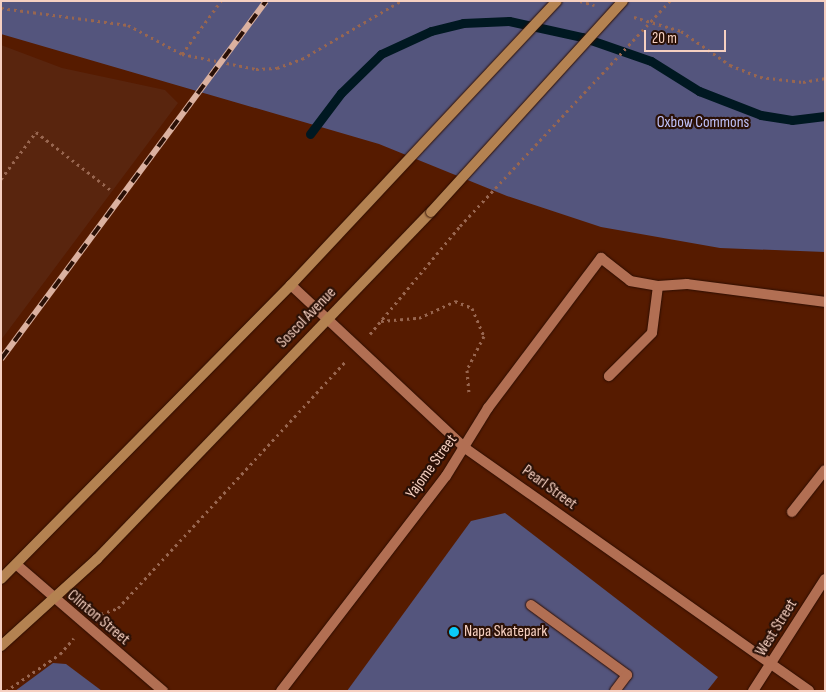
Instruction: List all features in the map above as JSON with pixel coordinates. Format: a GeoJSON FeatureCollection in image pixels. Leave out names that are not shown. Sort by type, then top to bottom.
{"type":"FeatureCollection","features":[{"type":"Feature","properties":{"kind":"main road"},"geometry":{"type":"LineString","coordinates":[[1,579],[17,565],[374,199],[557,1]]}},
{"type":"Feature","properties":{"kind":"main road","name":"Soscol Avenue"},"geometry":{"type":"LineString","coordinates":[[1,646],[54,600],[431,212],[623,1]]}},
{"type":"Feature","properties":{"kind":"street","name":"Yajome Street"},"geometry":{"type":"LineString","coordinates":[[281,691],[466,448],[488,408],[601,258],[630,281],[658,286]]}},
{"type":"Feature","properties":{"kind":"street"},"geometry":{"type":"LineString","coordinates":[[609,376],[652,333],[658,286],[687,284],[823,303]]}},
{"type":"Feature","properties":{"kind":"street","name":"Pearl Street"},"geometry":{"type":"LineString","coordinates":[[291,285],[466,448],[809,691]]}},
{"type":"Feature","properties":{"kind":"street"},"geometry":{"type":"LineString","coordinates":[[792,512],[825,470]]}},
{"type":"Feature","properties":{"kind":"street","name":"Clinton Street"},"geometry":{"type":"LineString","coordinates":[[17,565],[54,600],[163,691]]}},
{"type":"Feature","properties":{"kind":"street","name":"West Street"},"geometry":{"type":"LineString","coordinates":[[753,691],[772,666],[825,579]]}},
{"type":"Feature","properties":{"kind":"street"},"geometry":{"type":"LineString","coordinates":[[531,605],[627,675],[616,691]]}},
{"type":"Feature","properties":{"kind":"path"},"geometry":{"type":"LineString","coordinates":[[182,54],[221,1]]}},
{"type":"Feature","properties":{"kind":"path"},"geometry":{"type":"LineString","coordinates":[[1,8],[128,25],[182,54],[256,69],[277,68],[302,59],[401,1]]}},
{"type":"Feature","properties":{"kind":"path"},"geometry":{"type":"LineString","coordinates":[[469,392],[467,370],[484,336],[472,308],[455,301],[419,318],[380,321],[460,226],[670,1]]}},
{"type":"Feature","properties":{"kind":"path"},"geometry":{"type":"LineString","coordinates":[[681,31],[730,65],[760,77],[803,82],[825,78]]}},
{"type":"Feature","properties":{"kind":"path"},"geometry":{"type":"LineString","coordinates":[[1,179],[36,132],[112,191]]}},
{"type":"Feature","properties":{"kind":"path"},"geometry":{"type":"LineString","coordinates":[[108,608],[118,608],[335,373]]}},
{"type":"Feature","properties":{"kind":"path"},"geometry":{"type":"LineString","coordinates":[[6,691],[60,654],[73,639]]}},
{"type":"Feature","properties":{"kind":"shaded area"},"geometry":{"type":"Polygon","coordinates":[[[1,45],[62,68],[165,90],[178,103],[1,340],[1,45]]]}},
{"type":"Feature","properties":{"kind":"green space","name":"Oxbow Commons"},"geometry":{"type":"Polygon","coordinates":[[[1,1],[825,1],[825,252],[720,248],[601,227],[507,196],[379,144],[1,34],[1,1]]]}},
{"type":"Feature","properties":{"kind":"green space"},"geometry":{"type":"Polygon","coordinates":[[[505,513],[718,677],[707,691],[347,691],[471,521],[505,513]]]}},
{"type":"Feature","properties":{"kind":"green space"},"geometry":{"type":"Polygon","coordinates":[[[53,663],[66,664],[102,691],[15,691],[53,663]]]}},
{"type":"Feature","properties":{"kind":"waterway"},"geometry":{"type":"LineString","coordinates":[[310,134],[341,93],[381,54],[431,31],[463,23],[509,21],[582,37],[651,61],[699,91],[761,115],[792,120],[825,116]]}},
{"type":"Feature","properties":{"kind":"railway"},"geometry":{"type":"LineString","coordinates":[[1,359],[266,1]]}},
{"type":"Feature","properties":{"kind":"place","name":"Napa Skatepark"},"geometry":{"type":"Point","coordinates":[454,632]}}]}
